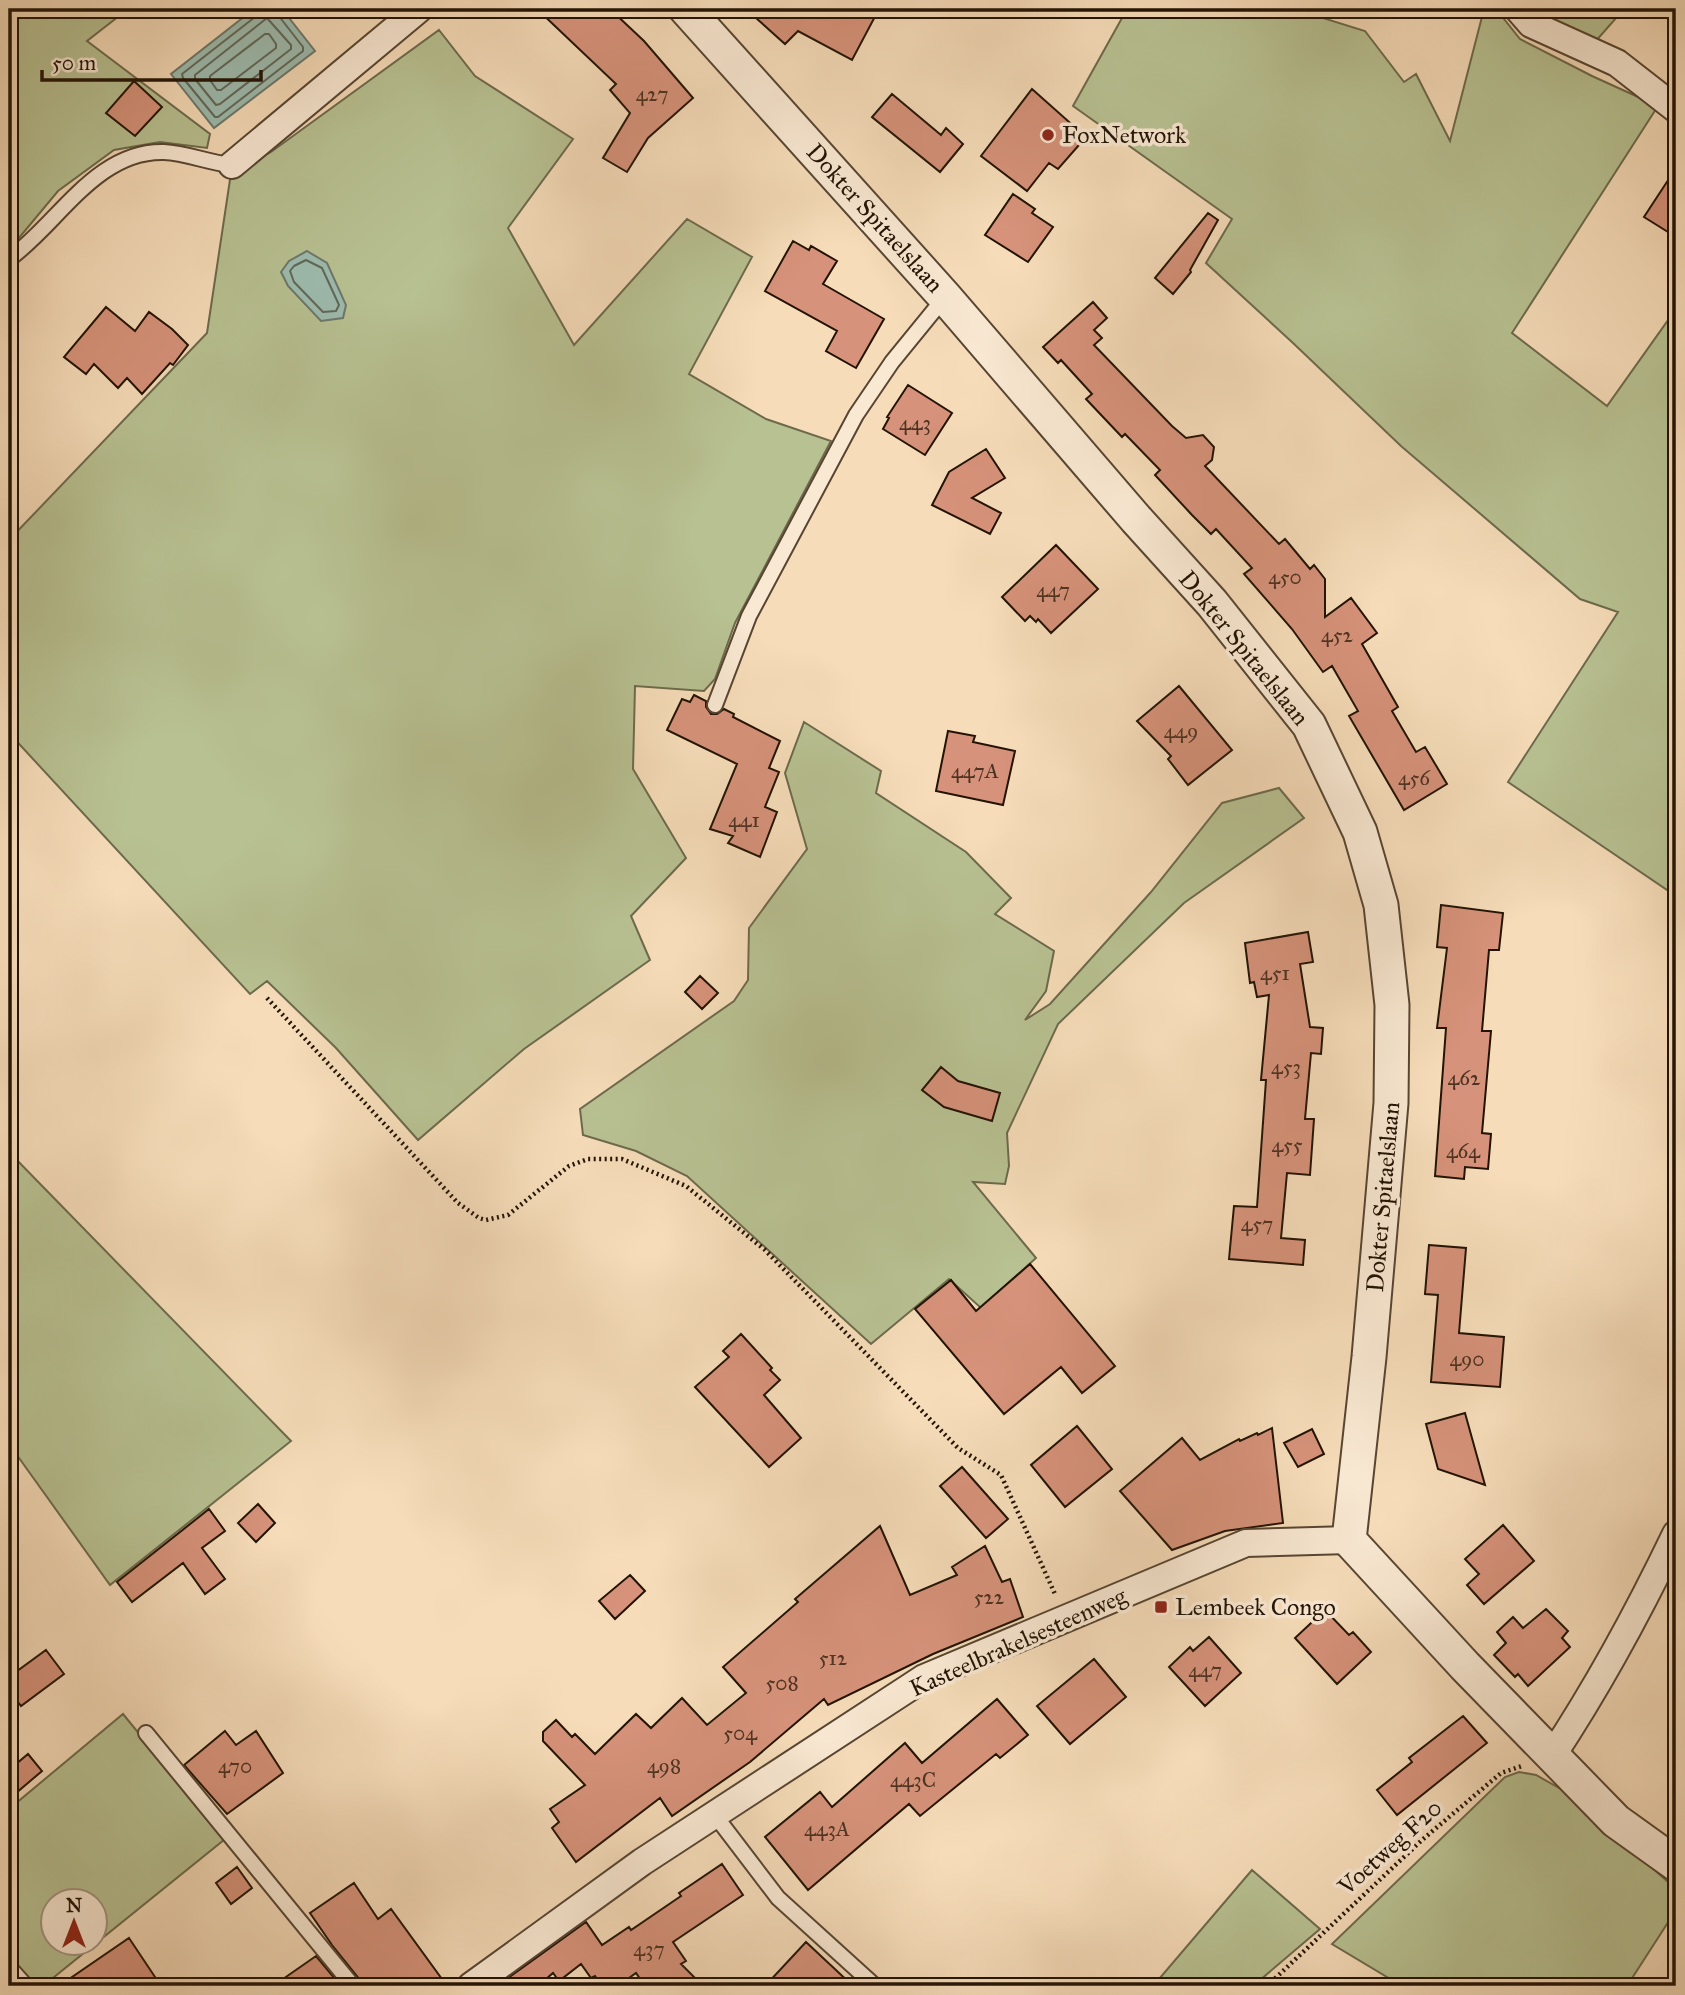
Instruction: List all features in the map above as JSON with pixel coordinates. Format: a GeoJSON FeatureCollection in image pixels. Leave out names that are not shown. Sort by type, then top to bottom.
{"type":"FeatureCollection","features":[{"type":"Feature","properties":{"kind":"street"},"geometry":{"type":"LineString","coordinates":[[232,165],[419,9]]}},
{"type":"Feature","properties":{"kind":"street","name":"Dokter Spitaelslaan"},"geometry":{"type":"LineString","coordinates":[[686,9],[945,298],[1212,603],[1309,725],[1360,832],[1381,905],[1392,1005],[1391,1103],[1369,1357],[1349,1540]]}},
{"type":"Feature","properties":{"kind":"street"},"geometry":{"type":"LineString","coordinates":[[1518,9],[1531,24],[1617,63],[1676,109]]}},
{"type":"Feature","properties":{"kind":"street"},"geometry":{"type":"LineString","coordinates":[[1552,1756],[1588,1702],[1676,1534]]}},
{"type":"Feature","properties":{"kind":"street"},"geometry":{"type":"LineString","coordinates":[[1349,1540],[1616,1821],[1676,1864]]}},
{"type":"Feature","properties":{"kind":"street","name":"Kasteelbrakelsesteenweg"},"geometry":{"type":"LineString","coordinates":[[471,1986],[542,1924],[924,1678],[1246,1543],[1349,1540]]}},
{"type":"Feature","properties":{"kind":"street"},"geometry":{"type":"LineString","coordinates":[[9,1976],[18,1986]]}},
{"type":"Feature","properties":{"kind":"lane"},"geometry":{"type":"LineString","coordinates":[[9,259],[28,246],[88,184],[130,157],[160,152],[181,153],[214,163],[232,165]]}},
{"type":"Feature","properties":{"kind":"lane"},"geometry":{"type":"LineString","coordinates":[[715,705],[749,616],[856,415],[892,362],[945,298]]}},
{"type":"Feature","properties":{"kind":"lane"},"geometry":{"type":"LineString","coordinates":[[146,1733],[353,1986]]}},
{"type":"Feature","properties":{"kind":"lane"},"geometry":{"type":"LineString","coordinates":[[714,1814],[778,1898],[875,1986]]}},
{"type":"Feature","properties":{"kind":"path"},"geometry":{"type":"LineString","coordinates":[[267,998],[458,1203],[479,1218],[486,1220],[508,1215],[569,1166],[588,1159],[622,1159],[686,1186],[765,1250],[958,1448],[1001,1475],[1067,1619]]}},
{"type":"Feature","properties":{"kind":"path","name":"Voetweg F20"},"geometry":{"type":"LineString","coordinates":[[1267,1986],[1422,1840],[1501,1773],[1552,1756]]}},
{"type":"Feature","properties":{"kind":"green space"},"geometry":{"type":"Polygon","coordinates":[[[9,9],[128,9],[87,41],[210,134],[207,148],[160,142],[114,150],[58,191],[9,250],[9,9]]]}},
{"type":"Feature","properties":{"kind":"green space"},"geometry":{"type":"Polygon","coordinates":[[[1127,9],[1294,9],[1365,31],[1404,82],[1416,74],[1450,141],[1484,9],[1496,9],[1520,39],[1658,106],[1512,333],[1607,406],[1676,309],[1676,896],[1508,782],[1618,612],[1580,599],[1401,446],[1206,263],[1232,219],[1073,106],[1127,9]]]}},
{"type":"Feature","properties":{"kind":"green space"},"geometry":{"type":"Polygon","coordinates":[[[1537,9],[1624,9],[1595,42],[1544,17],[1537,9]]]}},
{"type":"Feature","properties":{"kind":"green space"},"geometry":{"type":"Polygon","coordinates":[[[439,30],[475,76],[573,139],[508,228],[574,345],[687,219],[752,257],[689,374],[766,419],[831,441],[735,623],[715,679],[704,691],[635,686],[633,769],[686,858],[631,916],[650,960],[524,1049],[418,1140],[336,1048],[267,981],[250,994],[9,733],[9,540],[207,333],[231,173],[271,152],[439,30]]]}},
{"type":"Feature","properties":{"kind":"green space"},"geometry":{"type":"Polygon","coordinates":[[[804,722],[881,771],[876,793],[966,852],[1011,898],[995,914],[1054,951],[1046,991],[1025,1020],[1050,1004],[1151,892],[1222,803],[1279,788],[1304,818],[1184,903],[1058,1024],[1007,1133],[1009,1166],[1005,1184],[973,1182],[1036,1258],[981,1308],[949,1279],[871,1344],[687,1176],[636,1151],[583,1135],[580,1109],[734,1001],[748,980],[749,928],[807,849],[785,773],[804,722]]]}},
{"type":"Feature","properties":{"kind":"green space"},"geometry":{"type":"Polygon","coordinates":[[[9,1152],[291,1441],[110,1585],[9,1444],[9,1152]]]}},
{"type":"Feature","properties":{"kind":"green space"},"geometry":{"type":"Polygon","coordinates":[[[123,1714],[225,1839],[108,1934],[108,1886],[38,1886],[38,1956],[80,1956],[43,1986],[28,1986],[9,1962],[9,1809],[123,1714]]]}},
{"type":"Feature","properties":{"kind":"green space"},"geometry":{"type":"Polygon","coordinates":[[[1519,1772],[1536,1775],[1568,1793],[1676,1889],[1676,1910],[1627,1986],[1402,1986],[1332,1944],[1505,1777],[1519,1772]]]}},
{"type":"Feature","properties":{"kind":"green space"},"geometry":{"type":"Polygon","coordinates":[[[1252,1870],[1320,1929],[1253,1986],[1153,1986],[1252,1870]]]}},
{"type":"Feature","properties":{"kind":"water"},"geometry":{"type":"Polygon","coordinates":[[[254,9],[282,9],[315,51],[214,128],[171,74],[254,9]]]}},
{"type":"Feature","properties":{"kind":"water"},"geometry":{"type":"Polygon","coordinates":[[[307,251],[327,263],[346,305],[343,318],[321,321],[288,286],[281,272],[289,261],[307,251]]]}},
{"type":"Feature","properties":{"kind":"building"},"geometry":{"type":"Polygon","coordinates":[[[537,9],[610,9],[644,41],[693,98],[648,138],[627,172],[603,158],[630,113],[610,90],[616,84],[537,9]]]}},
{"type":"Feature","properties":{"kind":"building"},"geometry":{"type":"Polygon","coordinates":[[[746,9],[879,9],[852,60],[798,31],[785,44],[746,9]]]}},
{"type":"Feature","properties":{"kind":"building"},"geometry":{"type":"Polygon","coordinates":[[[134,81],[162,107],[135,136],[106,113],[134,81]]]}},
{"type":"Feature","properties":{"kind":"building"},"geometry":{"type":"Polygon","coordinates":[[[1032,89],[1086,137],[1058,169],[1049,163],[1027,191],[981,156],[1032,89]]]}},
{"type":"Feature","properties":{"kind":"building"},"geometry":{"type":"Polygon","coordinates":[[[892,94],[941,135],[946,128],[963,144],[940,172],[872,117],[892,94]]]}},
{"type":"Feature","properties":{"kind":"building"},"geometry":{"type":"Polygon","coordinates":[[[1676,168],[1676,237],[1644,217],[1676,168]]]}},
{"type":"Feature","properties":{"kind":"building"},"geometry":{"type":"Polygon","coordinates":[[[1013,194],[1035,209],[1032,213],[1053,227],[1028,262],[985,235],[1013,194]]]}},
{"type":"Feature","properties":{"kind":"building"},"geometry":{"type":"Polygon","coordinates":[[[1208,213],[1218,220],[1191,272],[1173,294],[1155,278],[1208,213]]]}},
{"type":"Feature","properties":{"kind":"building"},"geometry":{"type":"Polygon","coordinates":[[[793,241],[809,250],[811,246],[837,261],[823,284],[884,319],[856,368],[826,351],[837,331],[765,291],[793,241]]]}},
{"type":"Feature","properties":{"kind":"building"},"geometry":{"type":"Polygon","coordinates":[[[1093,302],[1107,318],[1094,330],[1102,338],[1094,345],[1186,438],[1203,435],[1214,447],[1212,460],[1205,466],[1279,544],[1285,539],[1310,569],[1314,565],[1325,579],[1325,617],[1351,598],[1377,633],[1362,644],[1398,707],[1392,711],[1416,752],[1425,747],[1447,784],[1404,810],[1349,716],[1358,711],[1332,666],[1323,672],[1292,629],[1244,574],[1252,568],[1216,529],[1211,534],[1192,515],[1155,475],[1160,470],[1125,434],[1122,437],[1086,399],[1092,394],[1061,360],[1058,363],[1043,347],[1093,302]]]}},
{"type":"Feature","properties":{"kind":"building"},"geometry":{"type":"Polygon","coordinates":[[[106,307],[135,331],[149,312],[188,345],[173,365],[170,363],[142,394],[127,378],[118,388],[94,364],[86,374],[64,357],[106,307]]]}},
{"type":"Feature","properties":{"kind":"building"},"geometry":{"type":"Polygon","coordinates":[[[908,385],[952,413],[925,455],[883,429],[889,418],[887,417],[908,385]]]}},
{"type":"Feature","properties":{"kind":"building"},"geometry":{"type":"Polygon","coordinates":[[[986,449],[1005,478],[972,498],[1001,513],[990,534],[932,505],[949,472],[986,449]]]}},
{"type":"Feature","properties":{"kind":"building"},"geometry":{"type":"Polygon","coordinates":[[[1056,545],[1098,589],[1051,633],[1038,619],[1036,622],[1030,616],[1025,621],[1002,597],[1056,545]]]}},
{"type":"Feature","properties":{"kind":"building"},"geometry":{"type":"Polygon","coordinates":[[[1179,686],[1232,750],[1188,785],[1168,759],[1171,756],[1137,721],[1179,686]]]}},
{"type":"Feature","properties":{"kind":"building"},"geometry":{"type":"Polygon","coordinates":[[[694,695],[706,701],[706,707],[711,714],[717,714],[724,709],[734,714],[733,717],[780,741],[769,768],[779,772],[765,807],[777,812],[760,857],[728,843],[733,836],[710,829],[737,764],[667,730],[682,699],[690,702],[694,695]]]}},
{"type":"Feature","properties":{"kind":"building"},"geometry":{"type":"Polygon","coordinates":[[[948,731],[975,736],[973,742],[1015,751],[1003,805],[936,791],[948,731]]]}},
{"type":"Feature","properties":{"kind":"building"},"geometry":{"type":"Polygon","coordinates":[[[1441,905],[1503,913],[1499,950],[1489,950],[1482,1031],[1491,1031],[1482,1133],[1491,1134],[1488,1169],[1465,1167],[1464,1179],[1435,1176],[1446,1028],[1437,1028],[1447,948],[1437,947],[1441,905]]]}},
{"type":"Feature","properties":{"kind":"building"},"geometry":{"type":"Polygon","coordinates":[[[1308,932],[1313,962],[1300,964],[1310,1027],[1323,1028],[1321,1054],[1311,1053],[1305,1119],[1314,1119],[1310,1175],[1287,1173],[1281,1238],[1305,1240],[1303,1265],[1229,1259],[1234,1206],[1257,1207],[1266,1080],[1261,1080],[1269,995],[1257,997],[1254,982],[1250,983],[1245,943],[1308,932]]]}},
{"type":"Feature","properties":{"kind":"building"},"geometry":{"type":"Polygon","coordinates":[[[700,976],[718,993],[702,1009],[685,992],[700,976]]]}},
{"type":"Feature","properties":{"kind":"building"},"geometry":{"type":"Polygon","coordinates":[[[941,1067],[958,1081],[1000,1093],[992,1121],[944,1107],[922,1090],[941,1067]]]}},
{"type":"Feature","properties":{"kind":"building"},"geometry":{"type":"Polygon","coordinates":[[[1429,1245],[1466,1248],[1459,1333],[1504,1337],[1500,1387],[1431,1382],[1438,1295],[1425,1294],[1429,1245]]]}},
{"type":"Feature","properties":{"kind":"building"},"geometry":{"type":"Polygon","coordinates":[[[1030,1264],[1115,1366],[1082,1393],[1061,1367],[1004,1414],[915,1309],[951,1280],[976,1311],[1030,1264]]]}},
{"type":"Feature","properties":{"kind":"building"},"geometry":{"type":"Polygon","coordinates":[[[741,1334],[780,1380],[764,1395],[801,1438],[769,1467],[695,1387],[729,1357],[723,1351],[741,1334]]]}},
{"type":"Feature","properties":{"kind":"building"},"geometry":{"type":"Polygon","coordinates":[[[1465,1413],[1485,1485],[1438,1469],[1426,1424],[1465,1413]]]}},
{"type":"Feature","properties":{"kind":"building"},"geometry":{"type":"Polygon","coordinates":[[[1077,1426],[1112,1469],[1065,1507],[1031,1465],[1077,1426]]]}},
{"type":"Feature","properties":{"kind":"building"},"geometry":{"type":"Polygon","coordinates":[[[1272,1428],[1283,1523],[1225,1531],[1172,1550],[1120,1491],[1182,1438],[1200,1460],[1239,1439],[1240,1441],[1257,1433],[1258,1435],[1272,1428]]]}},
{"type":"Feature","properties":{"kind":"building"},"geometry":{"type":"Polygon","coordinates":[[[1312,1429],[1324,1454],[1298,1467],[1284,1443],[1312,1429]]]}},
{"type":"Feature","properties":{"kind":"building"},"geometry":{"type":"Polygon","coordinates":[[[962,1467],[1008,1519],[986,1538],[940,1486],[962,1467]]]}},
{"type":"Feature","properties":{"kind":"building"},"geometry":{"type":"Polygon","coordinates":[[[258,1504],[275,1523],[256,1542],[238,1523],[258,1504]]]}},
{"type":"Feature","properties":{"kind":"building"},"geometry":{"type":"Polygon","coordinates":[[[209,1509],[225,1531],[202,1548],[225,1579],[205,1594],[183,1563],[132,1602],[117,1582],[209,1509]]]}},
{"type":"Feature","properties":{"kind":"building"},"geometry":{"type":"Polygon","coordinates":[[[1503,1525],[1534,1561],[1484,1604],[1467,1585],[1479,1574],[1465,1559],[1503,1525]]]}},
{"type":"Feature","properties":{"kind":"building"},"geometry":{"type":"Polygon","coordinates":[[[880,1526],[910,1595],[957,1575],[952,1567],[985,1546],[1002,1582],[1010,1579],[1023,1617],[933,1654],[828,1705],[824,1699],[750,1762],[672,1816],[660,1798],[576,1862],[552,1828],[559,1822],[550,1809],[585,1785],[543,1741],[543,1732],[556,1720],[572,1737],[575,1734],[595,1754],[636,1714],[651,1728],[682,1698],[707,1725],[746,1693],[723,1667],[798,1602],[795,1599],[880,1526]]]}},
{"type":"Feature","properties":{"kind":"building"},"geometry":{"type":"Polygon","coordinates":[[[630,1575],[645,1591],[615,1619],[599,1601],[630,1575]]]}},
{"type":"Feature","properties":{"kind":"building"},"geometry":{"type":"Polygon","coordinates":[[[1546,1609],[1568,1631],[1562,1638],[1570,1647],[1528,1686],[1518,1674],[1515,1677],[1494,1655],[1506,1643],[1497,1632],[1513,1617],[1523,1628],[1546,1609]]]}},
{"type":"Feature","properties":{"kind":"building"},"geometry":{"type":"Polygon","coordinates":[[[1325,1610],[1349,1635],[1353,1632],[1371,1652],[1337,1684],[1295,1638],[1325,1610]]]}},
{"type":"Feature","properties":{"kind":"building"},"geometry":{"type":"Polygon","coordinates":[[[1209,1637],[1241,1673],[1205,1706],[1169,1667],[1190,1647],[1193,1651],[1209,1637]]]}},
{"type":"Feature","properties":{"kind":"building"},"geometry":{"type":"Polygon","coordinates":[[[46,1650],[64,1674],[21,1706],[9,1690],[9,1677],[46,1650]]]}},
{"type":"Feature","properties":{"kind":"building"},"geometry":{"type":"Polygon","coordinates":[[[1094,1659],[1126,1697],[1070,1744],[1037,1706],[1094,1659]]]}},
{"type":"Feature","properties":{"kind":"building"},"geometry":{"type":"Polygon","coordinates":[[[997,1699],[1028,1735],[1000,1758],[996,1754],[920,1816],[909,1804],[808,1890],[765,1837],[820,1792],[832,1807],[905,1743],[922,1763],[997,1699]]]}},
{"type":"Feature","properties":{"kind":"building"},"geometry":{"type":"Polygon","coordinates":[[[1463,1716],[1487,1743],[1397,1815],[1377,1790],[1412,1762],[1409,1758],[1463,1716]]]}},
{"type":"Feature","properties":{"kind":"building"},"geometry":{"type":"Polygon","coordinates":[[[225,1731],[236,1745],[256,1731],[283,1773],[227,1814],[184,1765],[225,1731]]]}},
{"type":"Feature","properties":{"kind":"building"},"geometry":{"type":"Polygon","coordinates":[[[28,1754],[42,1771],[9,1799],[9,1770],[28,1754]]]}},
{"type":"Feature","properties":{"kind":"building"},"geometry":{"type":"Polygon","coordinates":[[[722,1864],[743,1895],[673,1942],[686,1961],[681,1964],[703,1986],[645,1986],[636,1973],[618,1986],[606,1986],[604,1983],[601,1985],[595,1976],[591,1978],[581,1964],[559,1981],[553,1973],[538,1986],[497,1986],[586,1922],[602,1945],[629,1927],[631,1930],[722,1864]]]}},
{"type":"Feature","properties":{"kind":"building"},"geometry":{"type":"Polygon","coordinates":[[[237,1867],[252,1888],[231,1904],[216,1883],[237,1867]]]}},
{"type":"Feature","properties":{"kind":"building"},"geometry":{"type":"Polygon","coordinates":[[[354,1883],[378,1919],[391,1909],[447,1986],[362,1986],[310,1913],[354,1883]]]}},
{"type":"Feature","properties":{"kind":"building"},"geometry":{"type":"Polygon","coordinates":[[[129,1938],[161,1986],[59,1986],[103,1956],[108,1956],[108,1952],[129,1938]]]}},
{"type":"Feature","properties":{"kind":"building"},"geometry":{"type":"Polygon","coordinates":[[[806,1942],[853,1986],[765,1986],[806,1942]]]}},
{"type":"Feature","properties":{"kind":"building"},"geometry":{"type":"Polygon","coordinates":[[[316,1956],[341,1986],[273,1986],[316,1956]]]}},
{"type":"Feature","properties":{"kind":"place","name":"FoxNetwork"},"geometry":{"type":"Point","coordinates":[1048,135]}},
{"type":"Feature","properties":{"kind":"place","name":"Lembeek Congo"},"geometry":{"type":"Point","coordinates":[1161,1607]}}]}
